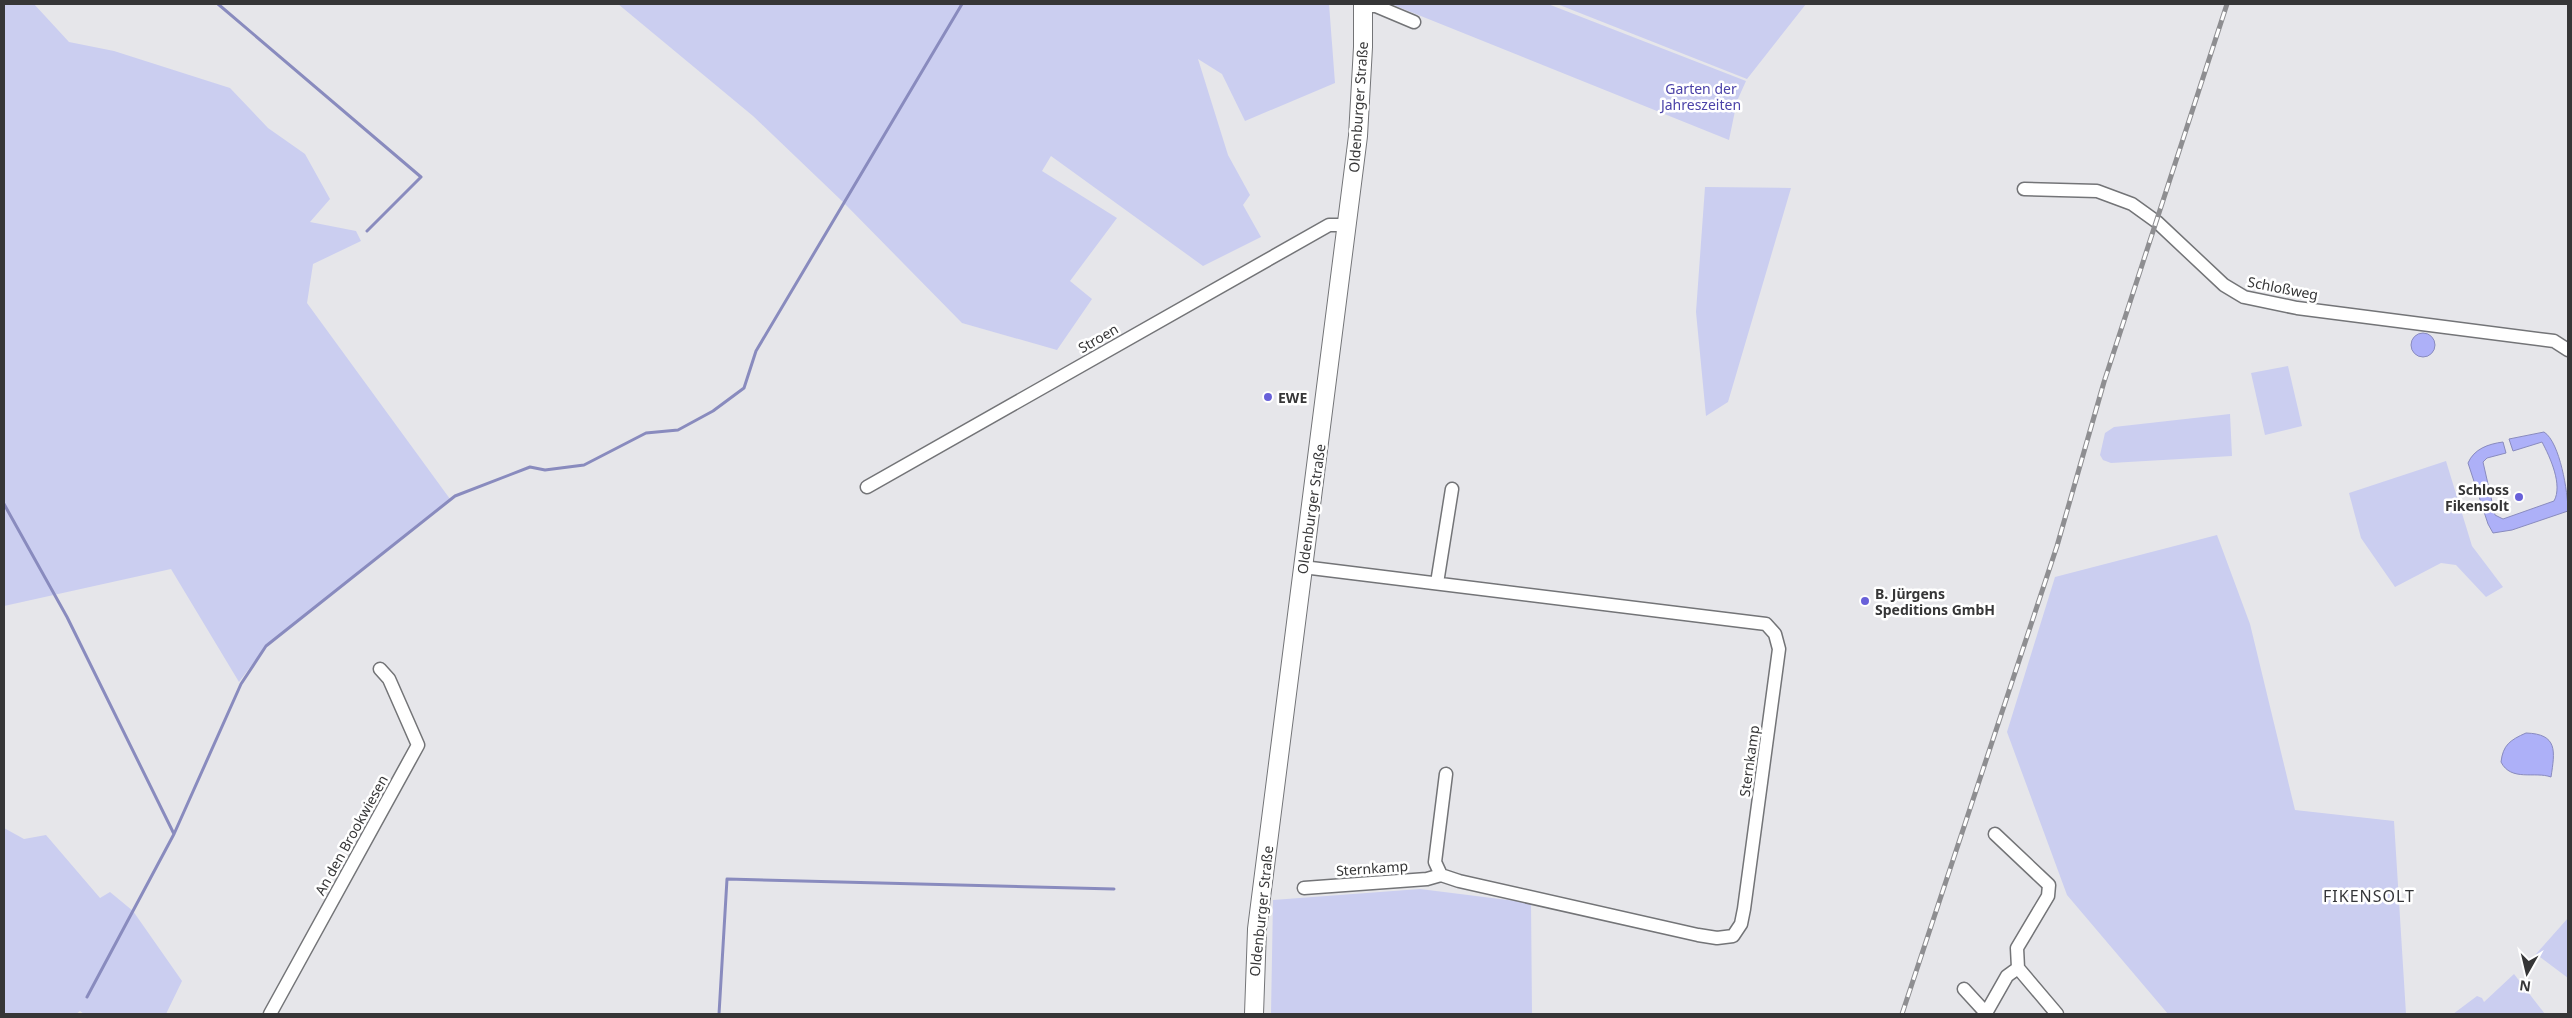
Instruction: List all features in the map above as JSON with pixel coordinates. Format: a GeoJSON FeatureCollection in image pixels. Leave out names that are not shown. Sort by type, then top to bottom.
{"type":"FeatureCollection","features":[{"type":"Feature","properties":{"kind":"main road","name":"Oldenburger Straße"},"geometry":{"type":"LineString","coordinates":[[1254,1014],[1257,929],[1358,136],[1363,54],[1363,5]]}},
{"type":"Feature","properties":{"kind":"street"},"geometry":{"type":"LineString","coordinates":[[1363,5],[1376,6],[1414,22]]}},
{"type":"Feature","properties":{"kind":"street","name":"Schloßweg"},"geometry":{"type":"LineString","coordinates":[[2024,188],[2097,191],[2132,204],[2157,222],[2224,285],[2244,297],[2298,308],[2554,341],[2568,350]]}},
{"type":"Feature","properties":{"kind":"street","name":"Stroen"},"geometry":{"type":"LineString","coordinates":[[867,487],[1329,225],[1347,226]]}},
{"type":"Feature","properties":{"kind":"street"},"geometry":{"type":"LineString","coordinates":[[1437,583],[1452,489]]}},
{"type":"Feature","properties":{"kind":"street","name":"Sternkamp"},"geometry":{"type":"LineString","coordinates":[[1303,567],[1766,624],[1775,634],[1779,649],[1744,910],[1741,924],[1733,936],[1717,938],[1698,935],[1459,881],[1441,875],[1427,879],[1304,888]]}},
{"type":"Feature","properties":{"kind":"street","name":"An den Brookwiesen"},"geometry":{"type":"LineString","coordinates":[[270,1014],[418,745],[389,679],[380,669]]}},
{"type":"Feature","properties":{"kind":"street"},"geometry":{"type":"LineString","coordinates":[[1441,875],[1434,862],[1446,774]]}},
{"type":"Feature","properties":{"kind":"street"},"geometry":{"type":"LineString","coordinates":[[1995,834],[2049,884],[2048,896],[2017,948],[2018,968],[2058,1014]]}},
{"type":"Feature","properties":{"kind":"street"},"geometry":{"type":"LineString","coordinates":[[1964,989],[1986,1013],[2007,976],[2018,968]]}},
{"type":"Feature","properties":{"kind":"green space"},"geometry":{"type":"Polygon","coordinates":[[[4,4],[34,4],[69,42],[114,51],[230,88],[268,128],[305,154],[330,199],[310,222],[356,231],[361,241],[313,264],[307,303],[450,499],[266,646],[239,682],[171,569],[4,606],[4,4]]]}},
{"type":"Feature","properties":{"kind":"green space"},"geometry":{"type":"Polygon","coordinates":[[[618,4],[1329,4],[1335,83],[1245,121],[1222,74],[1198,59],[1228,155],[1250,195],[1243,205],[1261,237],[1203,266],[1051,156],[1042,171],[1117,218],[1070,281],[1092,299],[1057,350],[962,323],[843,202],[753,116],[618,4]]]}},
{"type":"Feature","properties":{"kind":"green space","name":"Garten der Jahreszeiten"},"geometry":{"type":"Polygon","coordinates":[[[1391,4],[1548,4],[1746,81],[1737,101],[1729,140],[1391,4]]]}},
{"type":"Feature","properties":{"kind":"green space"},"geometry":{"type":"Polygon","coordinates":[[[1557,4],[1806,4],[1747,79],[1557,4]]]}},
{"type":"Feature","properties":{"kind":"green space"},"geometry":{"type":"Polygon","coordinates":[[[1705,187],[1791,188],[1728,402],[1706,416],[1696,312],[1705,187]]]}},
{"type":"Feature","properties":{"kind":"green space"},"geometry":{"type":"Polygon","coordinates":[[[2288,366],[2302,426],[2265,435],[2251,373],[2288,366]]]}},
{"type":"Feature","properties":{"kind":"green space"},"geometry":{"type":"Polygon","coordinates":[[[2230,414],[2232,456],[2111,463],[2103,460],[2100,455],[2105,433],[2114,427],[2230,414]]]}},
{"type":"Feature","properties":{"kind":"green space"},"geometry":{"type":"Polygon","coordinates":[[[2446,461],[2472,546],[2503,587],[2486,597],[2456,565],[2441,563],[2395,587],[2361,538],[2349,493],[2446,461]]]}},
{"type":"Feature","properties":{"kind":"green space"},"geometry":{"type":"Polygon","coordinates":[[[2217,535],[2250,624],[2295,810],[2394,821],[2406,1014],[2168,1014],[2067,895],[2007,732],[2055,577],[2217,535]]]}},
{"type":"Feature","properties":{"kind":"green space"},"geometry":{"type":"Polygon","coordinates":[[[4,828],[24,839],[46,835],[100,898],[110,892],[133,911],[182,981],[166,1014],[84,1014],[80,1011],[76,1014],[4,1014],[4,828]]]}},
{"type":"Feature","properties":{"kind":"green space"},"geometry":{"type":"Polygon","coordinates":[[[1420,889],[1531,903],[1532,1014],[1271,1014],[1273,900],[1420,889]]]}},
{"type":"Feature","properties":{"kind":"green space"},"geometry":{"type":"Polygon","coordinates":[[[2568,918],[2568,978],[2536,954],[2568,918]]]}},
{"type":"Feature","properties":{"kind":"green space"},"geometry":{"type":"Polygon","coordinates":[[[2514,974],[2545,1014],[2453,1014],[2477,996],[2482,998],[2484,1002],[2514,974]]]}},
{"type":"Feature","properties":{"kind":"water"},"geometry":{"type":"Polygon","coordinates":[[[2423,333],[2431,337],[2435,345],[2431,353],[2423,357],[2415,353],[2411,345],[2415,337],[2423,333]]]}},
{"type":"Feature","properties":{"kind":"water"},"geometry":{"type":"Polygon","coordinates":[[[2544,432],[2550,438],[2559,457],[2565,481],[2568,511],[2512,530],[2493,533],[2488,524],[2468,463],[2474,454],[2482,448],[2503,442],[2506,453],[2487,458],[2483,462],[2495,515],[2503,519],[2554,501],[2557,487],[2556,479],[2552,463],[2542,442],[2513,451],[2509,439],[2544,432]]]}},
{"type":"Feature","properties":{"kind":"water"},"geometry":{"type":"Polygon","coordinates":[[[2526,733],[2544,737],[2552,746],[2551,777],[2517,774],[2505,768],[2501,762],[2508,744],[2526,733]]]}},
{"type":"Feature","properties":{"kind":"waterway"},"geometry":{"type":"LineString","coordinates":[[218,4],[421,177],[367,231]]}},
{"type":"Feature","properties":{"kind":"waterway"},"geometry":{"type":"LineString","coordinates":[[4,504],[67,617],[174,834],[241,684],[266,646],[455,496],[530,467],[545,470],[584,465],[646,433],[678,430],[713,411],[744,388],[756,351],[962,4]]}},
{"type":"Feature","properties":{"kind":"waterway"},"geometry":{"type":"LineString","coordinates":[[87,997],[174,834]]}},
{"type":"Feature","properties":{"kind":"waterway"},"geometry":{"type":"LineString","coordinates":[[719,1014],[727,879],[1114,889]]}},
{"type":"Feature","properties":{"kind":"railway"},"geometry":{"type":"LineString","coordinates":[[1902,1014],[2057,546],[2104,382],[2227,4]]}},
{"type":"Feature","properties":{"kind":"place","name":"EWE"},"geometry":{"type":"Point","coordinates":[1268,397]}},
{"type":"Feature","properties":{"kind":"place","name":"Schloss Fikensolt"},"geometry":{"type":"Point","coordinates":[2519,497]}},
{"type":"Feature","properties":{"kind":"place","name":"B. Jürgens Speditions GmbH"},"geometry":{"type":"Point","coordinates":[1865,601]}},
{"type":"Feature","properties":{"kind":"district","name":"FIKENSOLT"},"geometry":{"type":"Point","coordinates":[2369,896]}}]}
